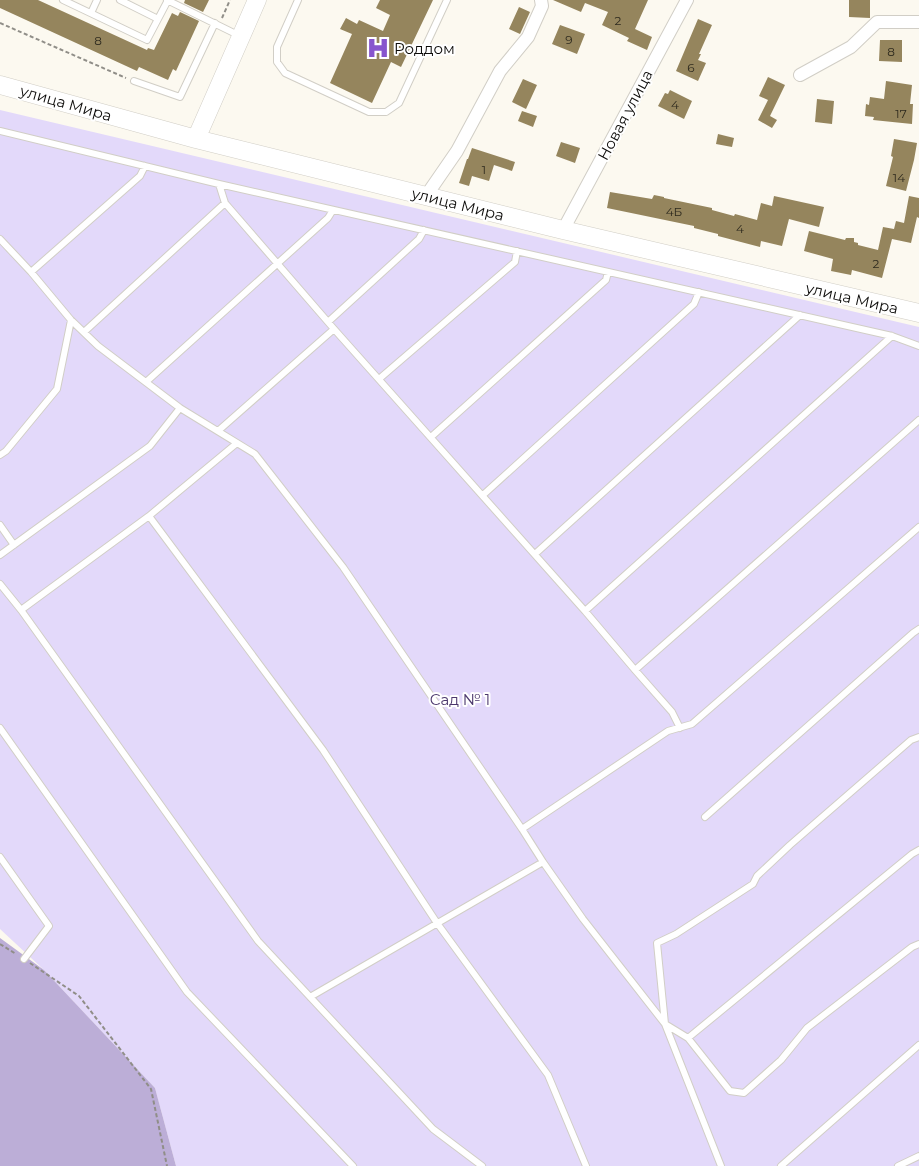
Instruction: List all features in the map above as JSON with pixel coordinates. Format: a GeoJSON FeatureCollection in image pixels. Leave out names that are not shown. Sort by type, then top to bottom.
{"type":"FeatureCollection","features":[{"type":"Feature","properties":{"kind":"main road"},"geometry":{"type":"LineString","coordinates":[[196,139],[257,0]]}},
{"type":"Feature","properties":{"kind":"main road","name":"улица Мира"},"geometry":{"type":"LineString","coordinates":[[0,85],[196,139],[563,230],[919,313]]}},
{"type":"Feature","properties":{"kind":"street"},"geometry":{"type":"LineString","coordinates":[[426,196],[457,151],[500,71],[528,37],[542,6],[541,0]]}},
{"type":"Feature","properties":{"kind":"street","name":"Новая улица"},"geometry":{"type":"LineString","coordinates":[[563,230],[686,0]]}},
{"type":"Feature","properties":{"kind":"street"},"geometry":{"type":"LineString","coordinates":[[800,76],[850,46],[877,22],[919,22]]}},
{"type":"Feature","properties":{"kind":"lane"},"geometry":{"type":"LineString","coordinates":[[63,0],[147,40],[168,0],[241,36]]}},
{"type":"Feature","properties":{"kind":"lane"},"geometry":{"type":"LineString","coordinates":[[91,13],[97,0]]}},
{"type":"Feature","properties":{"kind":"lane"},"geometry":{"type":"LineString","coordinates":[[120,0],[158,19]]}},
{"type":"Feature","properties":{"kind":"lane"},"geometry":{"type":"LineString","coordinates":[[298,0],[277,47],[277,62],[285,73],[369,112],[386,112],[399,103],[447,0]]}},
{"type":"Feature","properties":{"kind":"lane"},"geometry":{"type":"LineString","coordinates":[[134,81],[180,97],[217,24]]}},
{"type":"Feature","properties":{"kind":"lane"},"geometry":{"type":"LineString","coordinates":[[0,131],[333,210],[892,336],[919,346]]}},
{"type":"Feature","properties":{"kind":"lane"},"geometry":{"type":"LineString","coordinates":[[31,272],[140,176],[144,166]]}},
{"type":"Feature","properties":{"kind":"lane"},"geometry":{"type":"LineString","coordinates":[[220,184],[225,203],[334,329],[585,611],[672,712],[680,728]]}},
{"type":"Feature","properties":{"kind":"lane"},"geometry":{"type":"LineString","coordinates":[[84,332],[225,203]]}},
{"type":"Feature","properties":{"kind":"lane"},"geometry":{"type":"LineString","coordinates":[[146,382],[328,218],[333,210]]}},
{"type":"Feature","properties":{"kind":"lane"},"geometry":{"type":"LineString","coordinates":[[328,322],[419,239],[424,230]]}},
{"type":"Feature","properties":{"kind":"lane"},"geometry":{"type":"LineString","coordinates":[[0,239],[31,272],[71,320],[98,346],[180,408],[255,454],[343,567],[583,919],[665,1024],[688,1038],[730,1091],[744,1093],[782,1060],[807,1028],[912,947],[919,944]]}},
{"type":"Feature","properties":{"kind":"lane"},"geometry":{"type":"LineString","coordinates":[[379,379],[514,262],[517,251]]}},
{"type":"Feature","properties":{"kind":"lane"},"geometry":{"type":"LineString","coordinates":[[431,438],[606,280],[608,272]]}},
{"type":"Feature","properties":{"kind":"lane"},"geometry":{"type":"LineString","coordinates":[[483,495],[694,304],[700,292]]}},
{"type":"Feature","properties":{"kind":"lane"},"geometry":{"type":"LineString","coordinates":[[535,554],[800,315]]}},
{"type":"Feature","properties":{"kind":"lane"},"geometry":{"type":"LineString","coordinates":[[0,455],[6,451],[57,389],[71,320]]}},
{"type":"Feature","properties":{"kind":"lane"},"geometry":{"type":"LineString","coordinates":[[218,431],[334,329]]}},
{"type":"Feature","properties":{"kind":"lane"},"geometry":{"type":"LineString","coordinates":[[585,611],[892,336]]}},
{"type":"Feature","properties":{"kind":"lane"},"geometry":{"type":"LineString","coordinates":[[0,555],[150,446],[180,408]]}},
{"type":"Feature","properties":{"kind":"lane"},"geometry":{"type":"LineString","coordinates":[[635,670],[919,420]]}},
{"type":"Feature","properties":{"kind":"lane"},"geometry":{"type":"LineString","coordinates":[[21,610],[149,516],[237,443]]}},
{"type":"Feature","properties":{"kind":"lane"},"geometry":{"type":"LineString","coordinates":[[149,516],[323,750],[437,923],[548,1074],[586,1166]]}},
{"type":"Feature","properties":{"kind":"lane"},"geometry":{"type":"LineString","coordinates":[[0,524],[14,545]]}},
{"type":"Feature","properties":{"kind":"lane"},"geometry":{"type":"LineString","coordinates":[[522,829],[668,731],[692,724],[919,527]]}},
{"type":"Feature","properties":{"kind":"lane"},"geometry":{"type":"LineString","coordinates":[[0,584],[21,610],[258,941],[432,1130],[482,1166]]}},
{"type":"Feature","properties":{"kind":"lane"},"geometry":{"type":"LineString","coordinates":[[705,817],[913,632],[919,629]]}},
{"type":"Feature","properties":{"kind":"lane"},"geometry":{"type":"LineString","coordinates":[[0,728],[187,992],[353,1166]]}},
{"type":"Feature","properties":{"kind":"lane"},"geometry":{"type":"LineString","coordinates":[[721,1166],[665,1024],[657,944],[676,934],[753,884],[757,876],[790,845],[911,740],[919,737]]}},
{"type":"Feature","properties":{"kind":"lane"},"geometry":{"type":"LineString","coordinates":[[688,1038],[919,850]]}},
{"type":"Feature","properties":{"kind":"lane"},"geometry":{"type":"LineString","coordinates":[[0,857],[49,926],[24,959]]}},
{"type":"Feature","properties":{"kind":"lane"},"geometry":{"type":"LineString","coordinates":[[310,997],[543,862]]}},
{"type":"Feature","properties":{"kind":"lane"},"geometry":{"type":"LineString","coordinates":[[781,1166],[919,1045]]}},
{"type":"Feature","properties":{"kind":"lane"},"geometry":{"type":"LineString","coordinates":[[898,1166],[919,1156]]}},
{"type":"Feature","properties":{"kind":"path"},"geometry":{"type":"LineString","coordinates":[[217,24],[230,0]]}},
{"type":"Feature","properties":{"kind":"path"},"geometry":{"type":"LineString","coordinates":[[0,23],[134,81]]}},
{"type":"Feature","properties":{"kind":"path"},"geometry":{"type":"LineString","coordinates":[[0,944],[79,996],[151,1089],[167,1166]]}},
{"type":"Feature","properties":{"kind":"green space","name":"Сад № 1"},"geometry":{"type":"Polygon","coordinates":[[[0,110],[919,327],[919,1166],[176,1166],[155,1088],[44,970],[0,929],[0,110]]]}},
{"type":"Feature","properties":{"kind":"shaded area"},"geometry":{"type":"Polygon","coordinates":[[[0,938],[44,970],[155,1088],[176,1166],[0,1166],[0,938]]]}},
{"type":"Feature","properties":{"kind":"building"},"geometry":{"type":"Polygon","coordinates":[[[0,0],[38,0],[147,50],[148,48],[154,50],[172,13],[178,16],[180,12],[199,21],[176,71],[173,69],[168,80],[139,67],[137,71],[0,8],[0,0]]]}},
{"type":"Feature","properties":{"kind":"building"},"geometry":{"type":"Polygon","coordinates":[[[185,0],[209,0],[203,12],[184,3],[185,0]]]}},
{"type":"Feature","properties":{"kind":"building","name":"Роддом"},"geometry":{"type":"Polygon","coordinates":[[[380,0],[433,0],[401,67],[391,62],[372,103],[330,83],[352,34],[340,29],[346,18],[357,24],[359,20],[383,31],[390,15],[376,8],[380,0]]]}},
{"type":"Feature","properties":{"kind":"building"},"geometry":{"type":"Polygon","coordinates":[[[553,0],[648,0],[635,29],[652,37],[647,50],[627,41],[629,38],[602,25],[608,12],[585,3],[581,12],[553,0]]]}},
{"type":"Feature","properties":{"kind":"building"},"geometry":{"type":"Polygon","coordinates":[[[849,0],[870,0],[870,18],[849,17],[849,0]]]}},
{"type":"Feature","properties":{"kind":"building"},"geometry":{"type":"Polygon","coordinates":[[[519,7],[530,12],[520,34],[509,29],[519,7]]]}},
{"type":"Feature","properties":{"kind":"building"},"geometry":{"type":"Polygon","coordinates":[[[698,19],[712,25],[699,54],[701,54],[698,60],[706,63],[698,81],[676,71],[698,19]]]}},
{"type":"Feature","properties":{"kind":"building"},"geometry":{"type":"Polygon","coordinates":[[[560,25],[585,34],[577,54],[552,44],[560,25]]]}},
{"type":"Feature","properties":{"kind":"building"},"geometry":{"type":"Polygon","coordinates":[[[880,40],[902,40],[902,62],[879,61],[880,40]]]}},
{"type":"Feature","properties":{"kind":"building"},"geometry":{"type":"Polygon","coordinates":[[[768,77],[785,85],[770,116],[777,120],[772,128],[758,120],[768,100],[759,96],[768,77]]]}},
{"type":"Feature","properties":{"kind":"building"},"geometry":{"type":"Polygon","coordinates":[[[523,79],[537,85],[526,109],[512,102],[523,79]]]}},
{"type":"Feature","properties":{"kind":"building"},"geometry":{"type":"Polygon","coordinates":[[[886,81],[912,85],[910,104],[913,104],[912,124],[873,120],[874,117],[865,116],[866,104],[869,105],[870,97],[884,99],[886,81]]]}},
{"type":"Feature","properties":{"kind":"building"},"geometry":{"type":"Polygon","coordinates":[[[670,90],[692,101],[684,119],[658,106],[665,93],[668,94],[670,90]]]}},
{"type":"Feature","properties":{"kind":"building"},"geometry":{"type":"Polygon","coordinates":[[[817,99],[834,101],[832,124],[815,122],[817,99]]]}},
{"type":"Feature","properties":{"kind":"building"},"geometry":{"type":"Polygon","coordinates":[[[522,111],[537,116],[533,127],[518,121],[522,111]]]}},
{"type":"Feature","properties":{"kind":"building"},"geometry":{"type":"Polygon","coordinates":[[[718,134],[734,138],[732,147],[716,144],[718,134]]]}},
{"type":"Feature","properties":{"kind":"building"},"geometry":{"type":"Polygon","coordinates":[[[894,139],[917,143],[906,191],[886,186],[893,157],[891,156],[894,139]]]}},
{"type":"Feature","properties":{"kind":"building"},"geometry":{"type":"Polygon","coordinates":[[[561,142],[580,148],[575,163],[556,156],[561,142]]]}},
{"type":"Feature","properties":{"kind":"building"},"geometry":{"type":"Polygon","coordinates":[[[472,148],[515,162],[512,171],[494,165],[489,181],[472,176],[469,186],[459,183],[472,148]]]}},
{"type":"Feature","properties":{"kind":"building"},"geometry":{"type":"Polygon","coordinates":[[[610,192],[652,199],[654,195],[712,208],[712,210],[734,216],[735,214],[757,220],[761,203],[772,206],[774,196],[824,207],[819,227],[789,219],[782,246],[761,241],[760,247],[718,236],[718,234],[694,228],[694,226],[607,208],[610,192]]]}},
{"type":"Feature","properties":{"kind":"building"},"geometry":{"type":"Polygon","coordinates":[[[909,196],[919,198],[919,218],[917,217],[911,243],[892,239],[882,278],[852,270],[851,275],[831,271],[833,259],[804,251],[809,231],[845,240],[846,238],[854,238],[854,242],[858,243],[858,245],[878,250],[883,227],[894,229],[896,221],[904,223],[909,196]]]}},
{"type":"Feature","properties":{"kind":"place","name":"Роддом"},"geometry":{"type":"Point","coordinates":[378,48]}}]}
